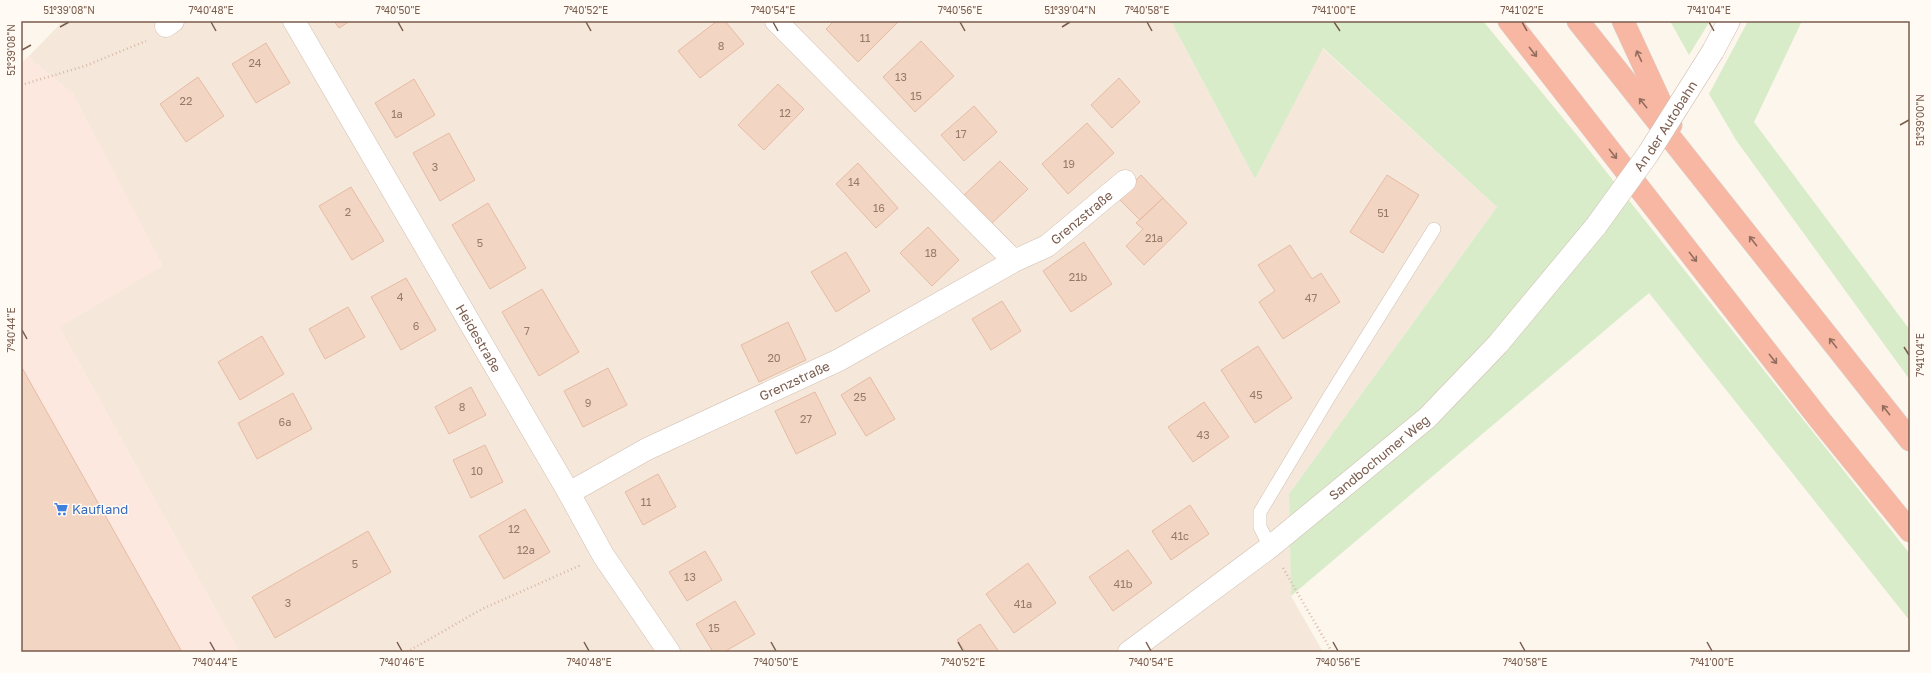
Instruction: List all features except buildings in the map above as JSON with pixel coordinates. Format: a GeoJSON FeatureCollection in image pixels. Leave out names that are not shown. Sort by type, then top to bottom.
{"type":"FeatureCollection","features":[{"type":"Feature","properties":{"kind":"highway"},"geometry":{"type":"LineString","coordinates":[[1509,21],[1820,420],[1910,531]]}},
{"type":"Feature","properties":{"kind":"highway"},"geometry":{"type":"LineString","coordinates":[[1578,21],[1910,440]]}},
{"type":"Feature","properties":{"kind":"highway"},"geometry":{"type":"LineString","coordinates":[[1623,21],[1685,155]]}},
{"type":"Feature","properties":{"kind":"street","name":"Heidestraße"},"geometry":{"type":"LineString","coordinates":[[294,21],[569,493],[603,555],[669,652]]}},
{"type":"Feature","properties":{"kind":"street"},"geometry":{"type":"LineString","coordinates":[[776,21],[1014,260]]}},
{"type":"Feature","properties":{"kind":"street","name":"An der Autobahn"},"geometry":{"type":"LineString","coordinates":[[1596,226],[1648,154],[1713,51],[1729,21]]}},
{"type":"Feature","properties":{"kind":"street","name":"Grenzstraße"},"geometry":{"type":"LineString","coordinates":[[569,493],[647,449],[839,360],[1014,260],[1047,246],[1125,181]]}},
{"type":"Feature","properties":{"kind":"street","name":"Sandbochumer Weg"},"geometry":{"type":"LineString","coordinates":[[1129,652],[1270,547],[1427,418],[1498,344],[1596,226]]}},
{"type":"Feature","properties":{"kind":"lane"},"geometry":{"type":"LineString","coordinates":[[1270,547],[1260,527],[1260,512],[1329,397],[1434,228]]}},
{"type":"Feature","properties":{"kind":"path"},"geometry":{"type":"LineString","coordinates":[[21,85],[85,66],[152,38],[169,24]]}},
{"type":"Feature","properties":{"kind":"path"},"geometry":{"type":"LineString","coordinates":[[1270,547],[1332,652]]}},
{"type":"Feature","properties":{"kind":"path"},"geometry":{"type":"LineString","coordinates":[[407,652],[482,609],[603,555]]}},
{"type":"Feature","properties":{"kind":"shaded area"},"geometry":{"type":"Polygon","coordinates":[[[63,21],[1171,21],[1255,179],[1322,48],[1497,207],[1289,494],[1291,596],[1323,652],[239,652],[59,327],[73,94],[28,57],[63,21]]]}},
{"type":"Feature","properties":{"kind":"shaded area"},"geometry":{"type":"Polygon","coordinates":[[[28,57],[73,94],[163,266],[59,327],[239,652],[21,652],[21,63],[28,57]]]}},
{"type":"Feature","properties":{"kind":"green space"},"geometry":{"type":"Polygon","coordinates":[[[1171,21],[1483,21],[1581,140],[1910,554],[1910,621],[1649,293],[1291,596],[1289,494],[1497,207],[1323,48],[1255,179],[1171,21]]]}},
{"type":"Feature","properties":{"kind":"green space"},"geometry":{"type":"Polygon","coordinates":[[[1670,21],[1710,21],[1689,55],[1670,21]]]}},
{"type":"Feature","properties":{"kind":"green space"},"geometry":{"type":"Polygon","coordinates":[[[1748,21],[1802,21],[1754,122],[1910,330],[1910,380],[1736,140],[1709,94],[1748,21]]]}},
{"type":"Feature","properties":{"kind":"place","name":"Kaufland"},"geometry":{"type":"Point","coordinates":[61,509]}}]}
